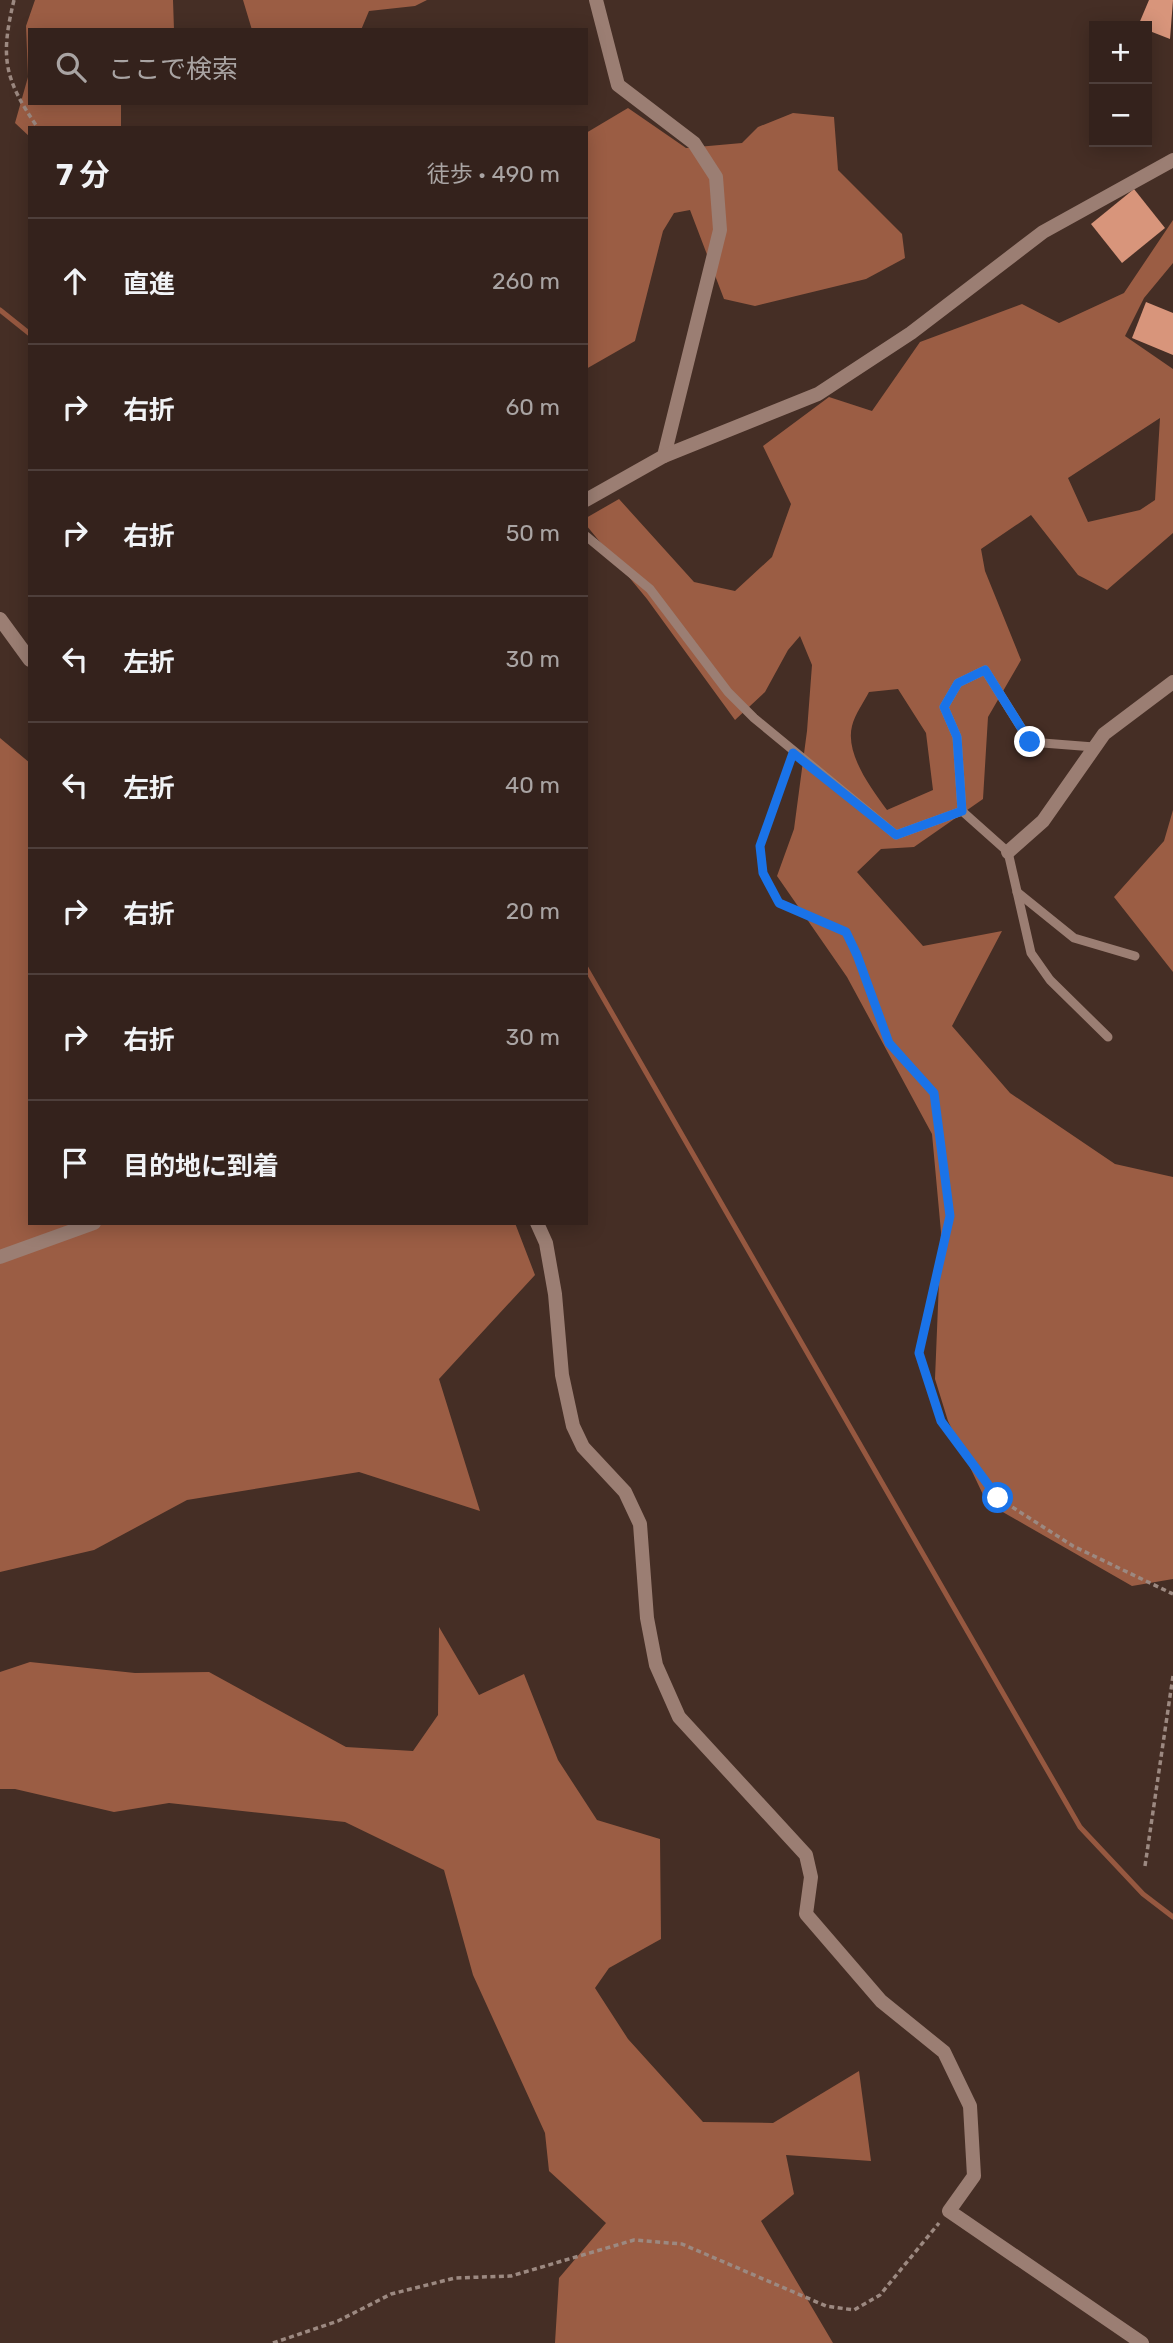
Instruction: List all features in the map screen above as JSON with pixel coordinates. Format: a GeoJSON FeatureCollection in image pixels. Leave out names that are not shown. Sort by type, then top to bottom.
{"type":"FeatureCollection","features":[{"type":"Feature","properties":{"kind":"street"},"geometry":{"type":"LineString","coordinates":[[596,0],[618,85],[694,143],[716,177],[720,230],[664,456]]}},
{"type":"Feature","properties":{"kind":"street"},"geometry":{"type":"LineString","coordinates":[[588,499],[664,456],[818,394],[911,333],[1043,232],[1173,160]]}},
{"type":"Feature","properties":{"kind":"street"},"geometry":{"type":"LineString","coordinates":[[0,619],[28,657]]}},
{"type":"Feature","properties":{"kind":"street"},"geometry":{"type":"LineString","coordinates":[[1008,852],[1043,821],[1094,747],[1128,714],[1173,682]]}},
{"type":"Feature","properties":{"kind":"street"},"geometry":{"type":"LineString","coordinates":[[0,1257],[88,1225]]}},
{"type":"Feature","properties":{"kind":"street"},"geometry":{"type":"LineString","coordinates":[[538,1225],[546,1243],[555,1294],[562,1375],[573,1426],[583,1447],[625,1492],[640,1524],[647,1618],[656,1665],[679,1717],[806,1855],[811,1877],[806,1914],[881,2001],[944,2052],[970,2106],[974,2176],[949,2211],[1142,2343]]}},
{"type":"Feature","properties":{"kind":"lane"},"geometry":{"type":"LineString","coordinates":[[588,538],[650,589],[728,692],[793,753],[896,835],[962,811]]}},
{"type":"Feature","properties":{"kind":"lane"},"geometry":{"type":"LineString","coordinates":[[1094,747],[1030,742],[985,670],[958,683],[944,707],[957,737],[962,811],[1008,852],[1031,953],[1050,980],[1108,1037]]}},
{"type":"Feature","properties":{"kind":"lane"},"geometry":{"type":"LineString","coordinates":[[1017,892],[1074,938],[1135,956]]}},
{"type":"Feature","properties":{"kind":"path"},"geometry":{"type":"LineString","coordinates":[[14,0],[3,53],[14,93],[37,126]]}},
{"type":"Feature","properties":{"kind":"path"},"geometry":{"type":"LineString","coordinates":[[793,753],[760,846],[763,873],[779,903],[846,932],[889,1043],[934,1093],[950,1216],[919,1353],[941,1421],[998,1498],[1073,1546],[1173,1594]]}},
{"type":"Feature","properties":{"kind":"path"},"geometry":{"type":"LineString","coordinates":[[1145,1867],[1173,1676]]}},
{"type":"Feature","properties":{"kind":"path"},"geometry":{"type":"LineString","coordinates":[[273,2343],[338,2321],[391,2294],[454,2278],[511,2276],[634,2240],[682,2244],[826,2306],[854,2310],[880,2295],[949,2211]]}},
{"type":"Feature","properties":{"kind":"shaded area"},"geometry":{"type":"Polygon","coordinates":[[[35,0],[173,0],[174,28],[28,28],[28,77],[26,26],[35,0]]]}},
{"type":"Feature","properties":{"kind":"shaded area"},"geometry":{"type":"Polygon","coordinates":[[[243,0],[427,0],[415,6],[369,11],[362,28],[251,28],[243,0]]]}},
{"type":"Feature","properties":{"kind":"shaded area"},"geometry":{"type":"Polygon","coordinates":[[[28,77],[28,105],[121,105],[121,126],[28,126],[28,135],[15,123],[28,77]]]}},
{"type":"Feature","properties":{"kind":"shaded area"},"geometry":{"type":"Polygon","coordinates":[[[628,108],[686,148],[742,143],[758,127],[793,113],[834,117],[838,170],[902,234],[905,258],[866,279],[755,306],[724,299],[690,210],[674,213],[663,231],[635,341],[588,368],[588,132],[628,108]]]}},
{"type":"Feature","properties":{"kind":"shaded area"},"geometry":{"type":"Polygon","coordinates":[[[1173,220],[1173,263],[1144,298],[1125,336],[1173,369],[1173,533],[1107,590],[1078,575],[1031,515],[981,549],[985,571],[1021,660],[988,717],[983,799],[914,847],[881,849],[857,872],[923,946],[1002,931],[952,1026],[1010,1093],[1115,1164],[1173,1177],[1173,1579],[1132,1586],[987,1503],[948,1421],[935,1379],[941,1232],[932,1134],[847,977],[777,876],[794,829],[807,731],[812,665],[800,636],[788,650],[765,692],[735,720],[647,599],[588,527],[588,517],[619,499],[694,582],[735,591],[772,557],[791,504],[763,446],[829,397],[872,411],[920,342],[1022,304],[1059,323],[1124,293],[1173,220]],[[1160,418],[1068,478],[1088,522],[1140,510],[1155,500],[1160,418]],[[898,689],[869,692],[857,713],[852,726],[852,748],[861,770],[887,810],[933,790],[926,733],[898,689]]]}},
{"type":"Feature","properties":{"kind":"shaded area"},"geometry":{"type":"Polygon","coordinates":[[[0,738],[28,761],[28,1225],[516,1225],[535,1275],[439,1379],[480,1511],[359,1472],[187,1500],[94,1550],[0,1572],[0,738]]]}},
{"type":"Feature","properties":{"kind":"shaded area"},"geometry":{"type":"Polygon","coordinates":[[[1173,810],[1173,972],[1114,897],[1164,841],[1173,810]]]}},
{"type":"Feature","properties":{"kind":"shaded area"},"geometry":{"type":"Polygon","coordinates":[[[439,1627],[479,1695],[524,1674],[558,1760],[597,1820],[660,1839],[661,1939],[609,1968],[595,1988],[628,2039],[703,2122],[773,2123],[859,2071],[871,2161],[786,2155],[794,2194],[761,2221],[833,2343],[555,2343],[559,2278],[606,2223],[549,2171],[545,2133],[473,1975],[444,1870],[345,1822],[169,1803],[114,1812],[15,1789],[0,1789],[0,1672],[30,1662],[135,1673],[209,1672],[346,1747],[413,1751],[438,1715],[439,1627]]]}},
{"type":"Feature","properties":{"kind":"building"},"geometry":{"type":"Polygon","coordinates":[[[1149,0],[1173,0],[1170,39],[1152,32],[1152,21],[1140,21],[1149,0]]]}},
{"type":"Feature","properties":{"kind":"building"},"geometry":{"type":"Polygon","coordinates":[[[1134,189],[1165,228],[1122,263],[1091,224],[1134,189]]]}},
{"type":"Feature","properties":{"kind":"building"},"geometry":{"type":"Polygon","coordinates":[[[1146,302],[1173,313],[1173,355],[1132,338],[1146,302]]]}},
{"type":"Feature","properties":{"kind":"waterway"},"geometry":{"type":"LineString","coordinates":[[0,310],[28,332]]}},
{"type":"Feature","properties":{"kind":"waterway"},"geometry":{"type":"LineString","coordinates":[[588,971],[1080,1827],[1143,1894],[1173,1917]]}},
{"type":"Feature","properties":{"kind":"route"},"geometry":{"type":"LineString","coordinates":[[998,1498],[941,1421],[919,1353],[950,1216],[934,1093],[889,1043],[846,932],[779,903],[763,873],[760,846],[793,753],[896,835],[962,811],[957,737],[944,707],[958,683],[985,670],[1030,742]]}}]}
